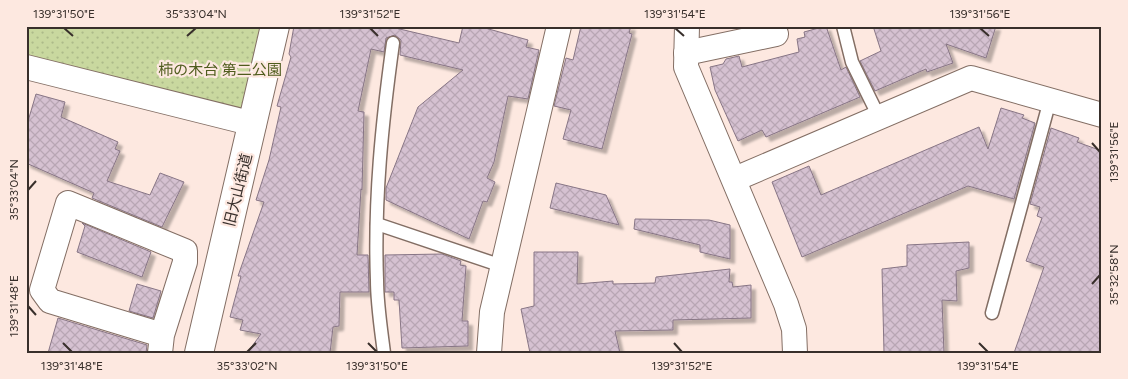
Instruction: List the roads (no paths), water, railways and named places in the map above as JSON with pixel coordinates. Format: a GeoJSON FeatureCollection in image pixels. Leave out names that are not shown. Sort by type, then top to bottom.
{"type":"FeatureCollection","features":[{"type":"Feature","properties":{"kind":"street","name":"旧大山街道"},"geometry":{"type":"LineString","coordinates":[[199,353],[254,124],[275,26]]}},
{"type":"Feature","properties":{"kind":"street"},"geometry":{"type":"LineString","coordinates":[[490,353],[492,312],[505,267],[559,26]]}},
{"type":"Feature","properties":{"kind":"street"},"geometry":{"type":"LineString","coordinates":[[687,26],[686,67],[735,179],[786,304],[794,329],[795,353]]}},
{"type":"Feature","properties":{"kind":"street"},"geometry":{"type":"LineString","coordinates":[[686,53],[776,34]]}},
{"type":"Feature","properties":{"kind":"street"},"geometry":{"type":"LineString","coordinates":[[26,67],[254,124]]}},
{"type":"Feature","properties":{"kind":"street"},"geometry":{"type":"LineString","coordinates":[[735,179],[971,78],[1102,115]]}},
{"type":"Feature","properties":{"kind":"street"},"geometry":{"type":"LineString","coordinates":[[68,203],[185,251],[185,262],[161,344],[50,301],[42,290],[68,203]]}},
{"type":"Feature","properties":{"kind":"lane"},"geometry":{"type":"LineString","coordinates":[[844,26],[852,62],[879,117]]}},
{"type":"Feature","properties":{"kind":"lane"},"geometry":{"type":"LineString","coordinates":[[384,353],[377,282],[377,224],[381,124],[392,43]]}},
{"type":"Feature","properties":{"kind":"lane"},"geometry":{"type":"LineString","coordinates":[[992,313],[1050,100]]}},
{"type":"Feature","properties":{"kind":"lane"},"geometry":{"type":"LineString","coordinates":[[377,224],[505,267]]}},
{"type":"Feature","properties":{"kind":"park label","name":"柿の木台 第二公園"},"geometry":{"type":"Point","coordinates":[220,70]}}]}
